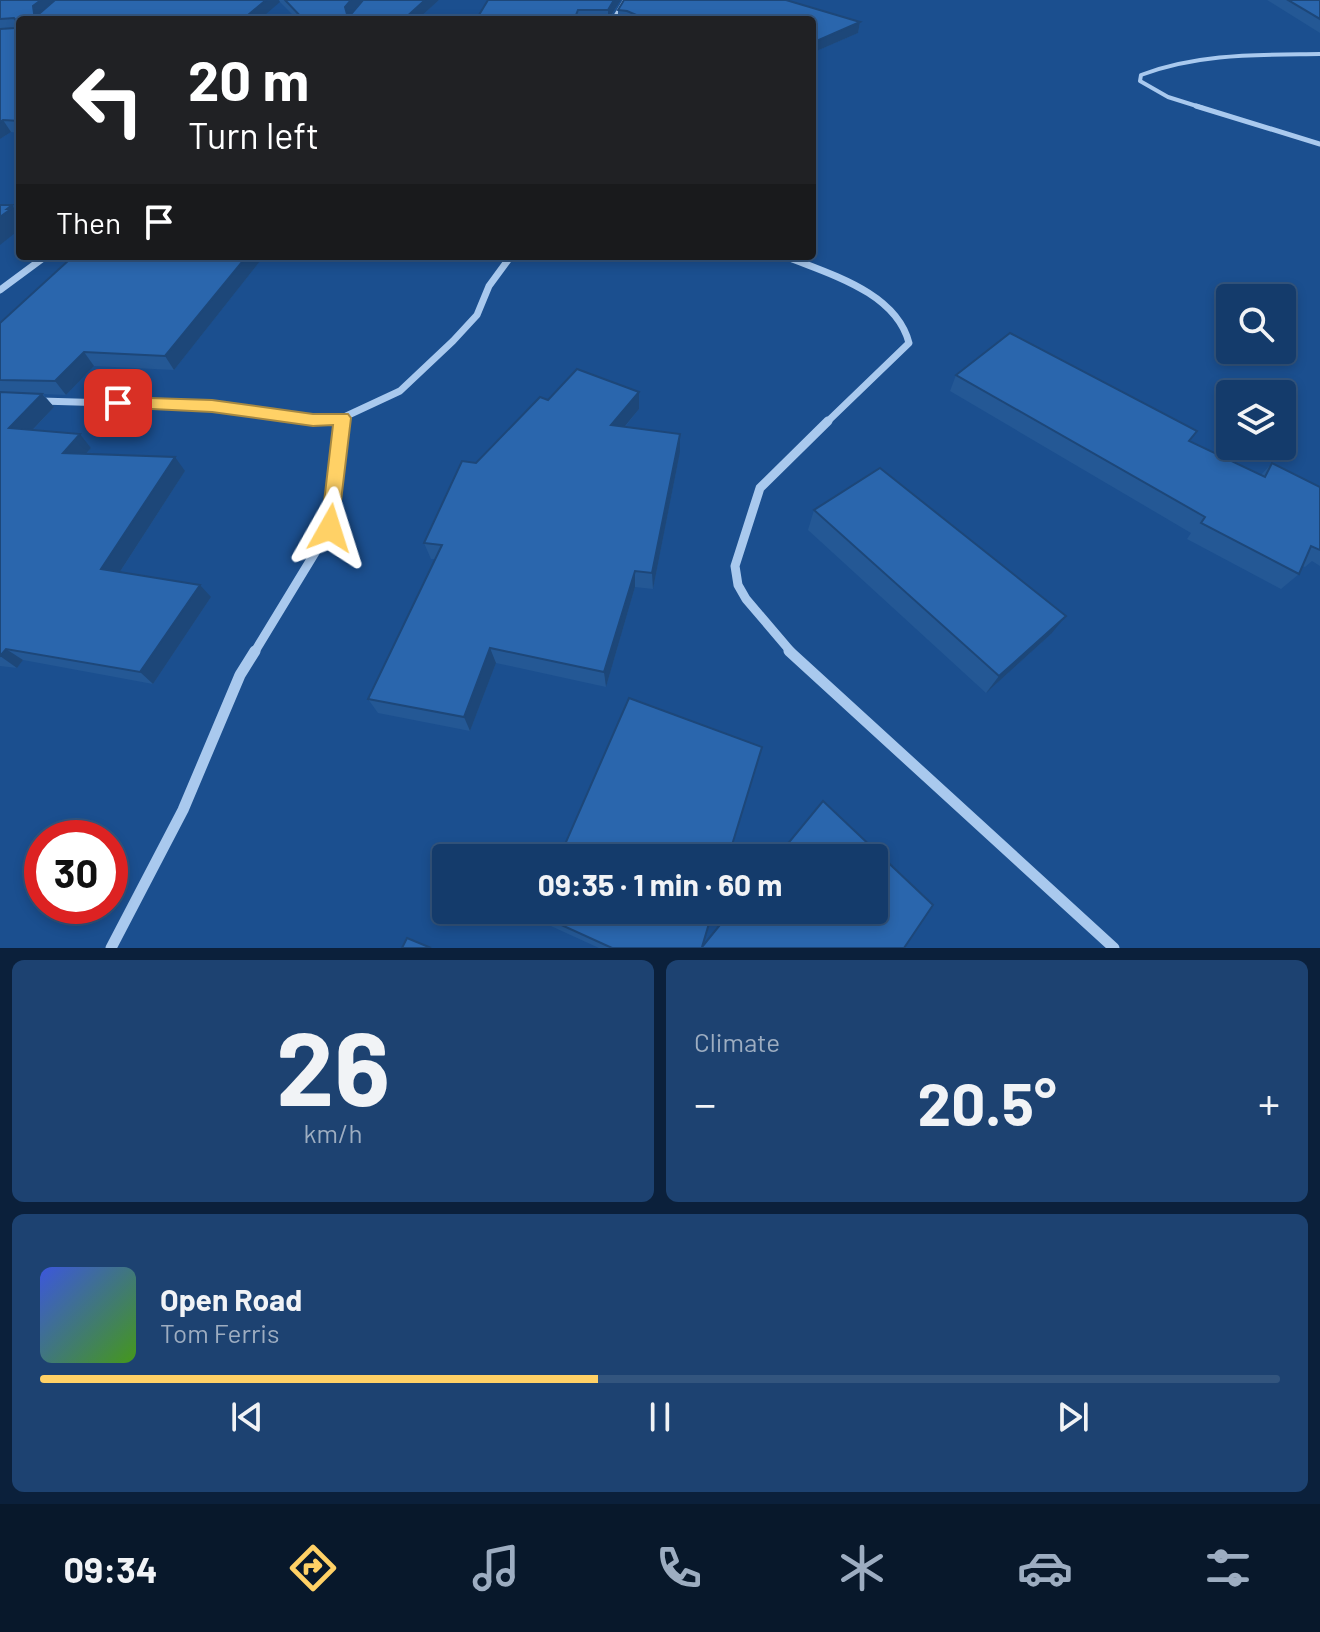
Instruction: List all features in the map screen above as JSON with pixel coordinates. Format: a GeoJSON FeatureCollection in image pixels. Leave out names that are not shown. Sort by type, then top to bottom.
{"type":"FeatureCollection","features":[{"type":"Feature","properties":{"kind":"street"},"geometry":{"type":"LineString","coordinates":[[1320,54],[1196,60],[1153,69],[1141,75],[1140,81],[1168,97],[1320,144]]}},
{"type":"Feature","properties":{"kind":"street"},"geometry":{"type":"LineString","coordinates":[[0,290],[41,260]]}},
{"type":"Feature","properties":{"kind":"street"},"geometry":{"type":"LineString","coordinates":[[24,400],[212,406],[313,420],[342,418],[400,391],[453,341],[477,315],[489,286],[508,260]]}},
{"type":"Feature","properties":{"kind":"street"},"geometry":{"type":"LineString","coordinates":[[794,260],[892,309],[907,328],[909,343],[760,488],[735,566],[738,585],[783,645],[1114,948]]}},
{"type":"Feature","properties":{"kind":"street"},"geometry":{"type":"LineString","coordinates":[[111,948],[183,810],[240,675],[330,528],[342,418]]}},
{"type":"Feature","properties":{"kind":"building"},"geometry":{"type":"Polygon","coordinates":[[[0,0],[41,0],[33,6],[34,13],[40,13],[55,0],[266,0],[247,16],[16,16],[16,20],[0,19],[0,0]]]}},
{"type":"Feature","properties":{"kind":"building"},"geometry":{"type":"Polygon","coordinates":[[[285,0],[351,0],[345,7],[347,14],[352,13],[363,0],[425,0],[407,16],[300,16],[285,0]]]}},
{"type":"Feature","properties":{"kind":"building"},"geometry":{"type":"Polygon","coordinates":[[[488,0],[614,0],[608,10],[578,10],[576,16],[478,16],[488,0]]]}},
{"type":"Feature","properties":{"kind":"building"},"geometry":{"type":"Polygon","coordinates":[[[624,0],[786,0],[860,22],[816,41],[816,16],[639,16],[618,10],[624,0]]]}},
{"type":"Feature","properties":{"kind":"building"},"geometry":{"type":"Polygon","coordinates":[[[1288,0],[1320,0],[1320,19],[1288,0]]]}},
{"type":"Feature","properties":{"kind":"building"},"geometry":{"type":"Polygon","coordinates":[[[15,28],[16,121],[0,122],[0,29],[15,28]]]}},
{"type":"Feature","properties":{"kind":"building"},"geometry":{"type":"Polygon","coordinates":[[[0,205],[12,205],[0,217],[0,205]]]}},
{"type":"Feature","properties":{"kind":"building"},"geometry":{"type":"Polygon","coordinates":[[[69,260],[244,260],[165,356],[84,352],[55,381],[0,380],[0,323],[69,260]]]}},
{"type":"Feature","properties":{"kind":"building"},"geometry":{"type":"Polygon","coordinates":[[[1010,333],[1197,431],[1189,441],[1216,454],[1216,460],[1229,460],[1265,477],[1272,463],[1320,487],[1320,550],[1311,546],[1299,574],[1201,523],[1205,517],[956,375],[1010,333]]]}},
{"type":"Feature","properties":{"kind":"building"},"geometry":{"type":"Polygon","coordinates":[[[577,369],[639,392],[611,425],[680,434],[652,573],[635,571],[604,672],[490,648],[464,717],[368,699],[442,545],[424,543],[462,461],[476,463],[540,397],[548,400],[577,369]]]}},
{"type":"Feature","properties":{"kind":"building"},"geometry":{"type":"Polygon","coordinates":[[[0,392],[42,394],[9,428],[80,434],[63,453],[175,457],[101,569],[200,585],[140,672],[6,649],[0,656],[0,392]]]}},
{"type":"Feature","properties":{"kind":"building"},"geometry":{"type":"Polygon","coordinates":[[[880,468],[1066,616],[999,676],[814,510],[880,468]]]}},
{"type":"Feature","properties":{"kind":"building"},"geometry":{"type":"Polygon","coordinates":[[[629,698],[762,747],[732,844],[565,844],[629,698]]]}},
{"type":"Feature","properties":{"kind":"building"},"geometry":{"type":"Polygon","coordinates":[[[823,801],[868,844],[788,844],[823,801]]]}},
{"type":"Feature","properties":{"kind":"building"},"geometry":{"type":"Polygon","coordinates":[[[888,862],[933,905],[904,948],[612,948],[559,924],[709,924],[702,947],[721,924],[888,924],[888,862]]]}},
{"type":"Feature","properties":{"kind":"building"},"geometry":{"type":"Polygon","coordinates":[[[407,938],[431,948],[402,948],[407,938]]]}},
{"type":"Feature","properties":{"kind":"route"},"geometry":{"type":"LineString","coordinates":[[118,403],[212,406],[313,420],[342,418],[330,528]]}}]}
